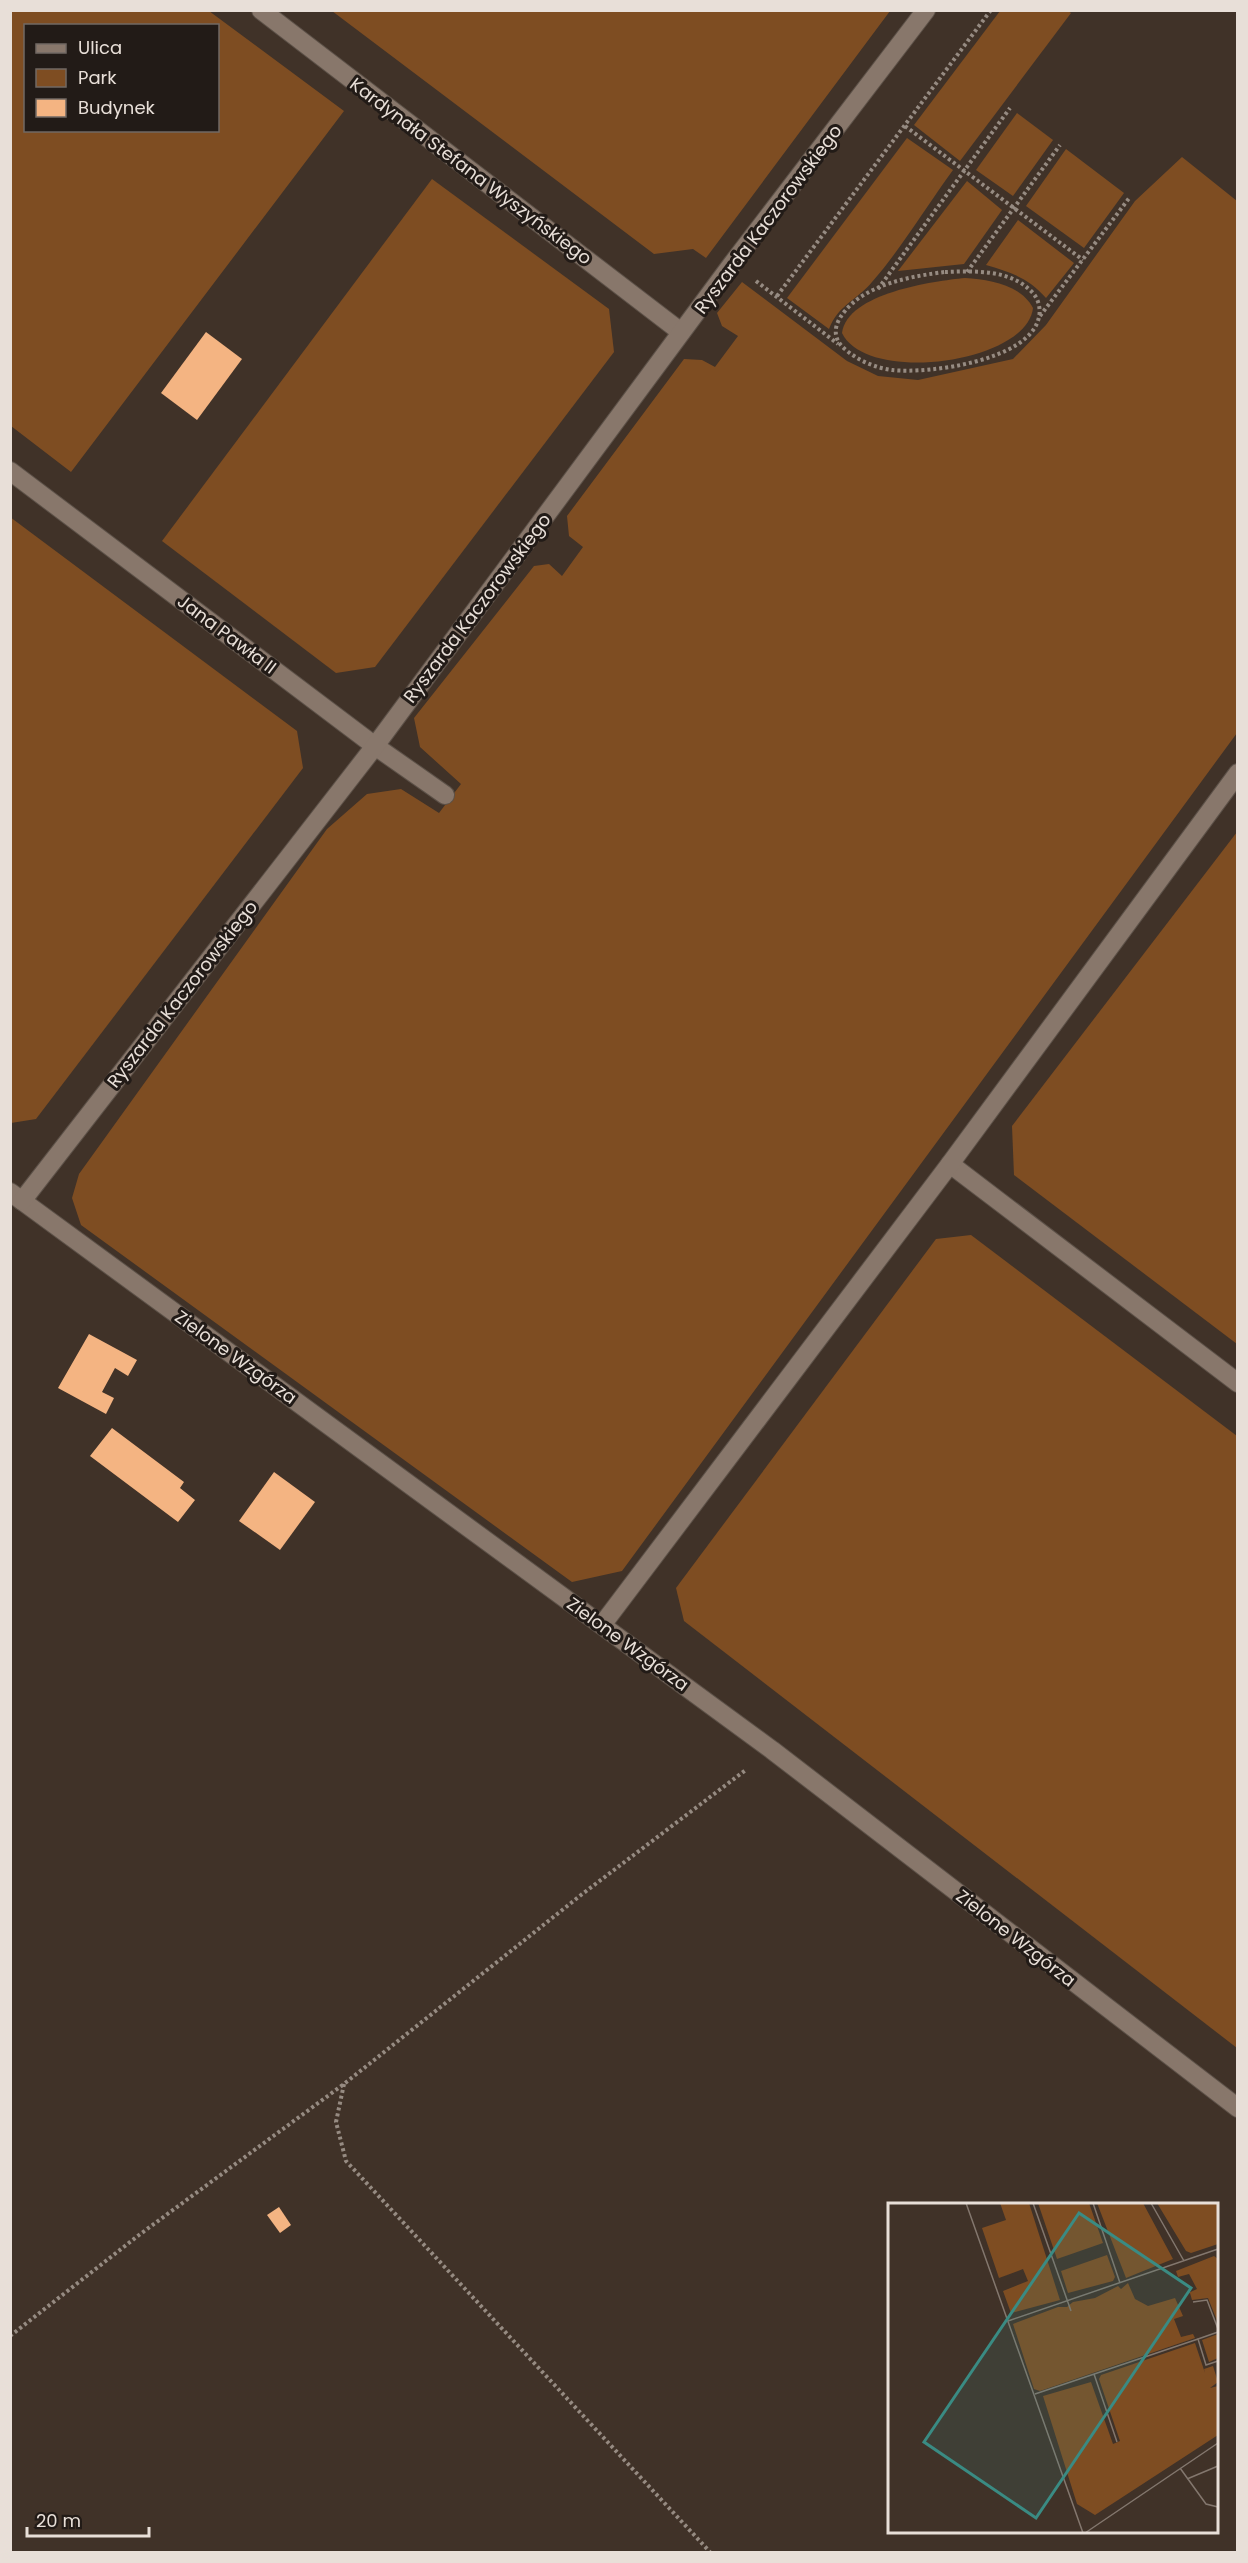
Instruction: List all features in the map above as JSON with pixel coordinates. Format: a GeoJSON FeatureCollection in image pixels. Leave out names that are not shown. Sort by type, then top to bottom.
{"type":"FeatureCollection","features":[{"type":"Feature","properties":{"kind":"street","name":"Kardynała Stefana Wyszyńskiego"},"geometry":{"type":"LineString","coordinates":[[261,10],[681,332]]}},
{"type":"Feature","properties":{"kind":"street","name":"Ryszarda Kaczorowskiego"},"geometry":{"type":"LineString","coordinates":[[16,1196],[375,746],[681,332],[926,10]]}},
{"type":"Feature","properties":{"kind":"street","name":"Jana Pawła II"},"geometry":{"type":"LineString","coordinates":[[10,471],[375,746],[445,795]]}},
{"type":"Feature","properties":{"kind":"street"},"geometry":{"type":"LineString","coordinates":[[602,1624],[950,1164],[1238,773]]}},
{"type":"Feature","properties":{"kind":"street"},"geometry":{"type":"LineString","coordinates":[[950,1164],[1238,1383]]}},
{"type":"Feature","properties":{"kind":"street","name":"Zielone Wzgórza"},"geometry":{"type":"LineString","coordinates":[[16,1196],[772,1750],[1238,2108]]}},
{"type":"Feature","properties":{"kind":"path"},"geometry":{"type":"LineString","coordinates":[[991,10],[777,296],[783,304],[868,364],[891,370],[945,369],[974,363],[998,354],[1029,334],[1130,197]]}},
{"type":"Feature","properties":{"kind":"path"},"geometry":{"type":"LineString","coordinates":[[877,289],[1010,108]]}},
{"type":"Feature","properties":{"kind":"path"},"geometry":{"type":"LineString","coordinates":[[905,126],[1083,260]]}},
{"type":"Feature","properties":{"kind":"path"},"geometry":{"type":"LineString","coordinates":[[967,272],[1060,145]]}},
{"type":"Feature","properties":{"kind":"path"},"geometry":{"type":"LineString","coordinates":[[841,346],[836,337],[835,327],[845,311],[877,289],[923,275],[990,273],[1024,285],[1038,300],[1039,318]]}},
{"type":"Feature","properties":{"kind":"path"},"geometry":{"type":"LineString","coordinates":[[10,2337],[139,2235],[344,2084],[581,1896],[772,1750]]}},
{"type":"Feature","properties":{"kind":"path"},"geometry":{"type":"LineString","coordinates":[[344,2084],[336,2121],[346,2161],[710,2553]]}},
{"type":"Feature","properties":{"kind":"green space"},"geometry":{"type":"Polygon","coordinates":[[[10,11],[209,11],[344,111],[71,472],[11,426],[10,11]]]}},
{"type":"Feature","properties":{"kind":"green space"},"geometry":{"type":"Polygon","coordinates":[[[332,11],[890,11],[706,258],[693,249],[654,254],[332,11]]]}},
{"type":"Feature","properties":{"kind":"green space"},"geometry":{"type":"Polygon","coordinates":[[[1000,11],[1068,11],[1071,13],[960,161],[914,125],[1000,11]]]}},
{"type":"Feature","properties":{"kind":"green space"},"geometry":{"type":"Polygon","coordinates":[[[1017,113],[1053,140],[1013,196],[976,170],[1017,113]]]}},
{"type":"Feature","properties":{"kind":"green space"},"geometry":{"type":"Polygon","coordinates":[[[907,138],[953,170],[883,269],[838,314],[829,329],[787,298],[907,138]]]}},
{"type":"Feature","properties":{"kind":"green space"},"geometry":{"type":"Polygon","coordinates":[[[1066,149],[1124,193],[1084,248],[1026,206],[1066,149]]]}},
{"type":"Feature","properties":{"kind":"green space"},"geometry":{"type":"Polygon","coordinates":[[[1182,157],[1237,201],[1237,733],[622,1571],[572,1582],[81,1225],[72,1198],[79,1174],[327,829],[367,794],[401,789],[439,813],[461,784],[420,747],[414,718],[534,566],[549,564],[562,576],[583,547],[569,536],[567,516],[684,359],[702,360],[715,367],[738,336],[722,326],[717,313],[742,282],[847,361],[878,376],[918,380],[1013,359],[1046,325],[1135,201],[1182,157]]]}},
{"type":"Feature","properties":{"kind":"green space"},"geometry":{"type":"Polygon","coordinates":[[[432,179],[609,309],[614,352],[375,667],[336,673],[162,541],[432,179]]]}},
{"type":"Feature","properties":{"kind":"green space"},"geometry":{"type":"Polygon","coordinates":[[[967,181],[1002,210],[964,264],[898,271],[967,181]]]}},
{"type":"Feature","properties":{"kind":"green space"},"geometry":{"type":"Polygon","coordinates":[[[1018,220],[1074,263],[1046,298],[1033,285],[1019,277],[986,265],[1018,220]]]}},
{"type":"Feature","properties":{"kind":"green space"},"geometry":{"type":"Polygon","coordinates":[[[965,278],[994,282],[1020,293],[1033,308],[1024,327],[1004,342],[977,354],[945,361],[912,362],[882,359],[857,349],[842,333],[847,319],[859,308],[875,299],[914,286],[965,278]]]}},
{"type":"Feature","properties":{"kind":"green space"},"geometry":{"type":"Polygon","coordinates":[[[10,517],[297,731],[303,768],[36,1119],[11,1123],[10,517]]]}},
{"type":"Feature","properties":{"kind":"green space"},"geometry":{"type":"Polygon","coordinates":[[[1237,832],[1237,1344],[1014,1175],[1012,1126],[1237,832]]]}},
{"type":"Feature","properties":{"kind":"green space"},"geometry":{"type":"Polygon","coordinates":[[[971,1235],[1237,1436],[1237,2048],[684,1621],[676,1588],[936,1239],[971,1235]]]}},
{"type":"Feature","properties":{"kind":"building"},"geometry":{"type":"Polygon","coordinates":[[[206,332],[242,359],[197,420],[161,393],[206,332]]]}},
{"type":"Feature","properties":{"kind":"building"},"geometry":{"type":"Polygon","coordinates":[[[89,1334],[137,1360],[128,1376],[115,1368],[102,1392],[114,1398],[106,1414],[58,1388],[89,1334]]]}},
{"type":"Feature","properties":{"kind":"building"},"geometry":{"type":"Polygon","coordinates":[[[112,1428],[184,1482],[180,1488],[195,1500],[178,1522],[90,1456],[112,1428]]]}},
{"type":"Feature","properties":{"kind":"building"},"geometry":{"type":"Polygon","coordinates":[[[274,1472],[315,1502],[280,1550],[239,1521],[274,1472]]]}},
{"type":"Feature","properties":{"kind":"building"},"geometry":{"type":"Polygon","coordinates":[[[279,2207],[291,2225],[280,2233],[267,2215],[279,2207]]]}}]}
